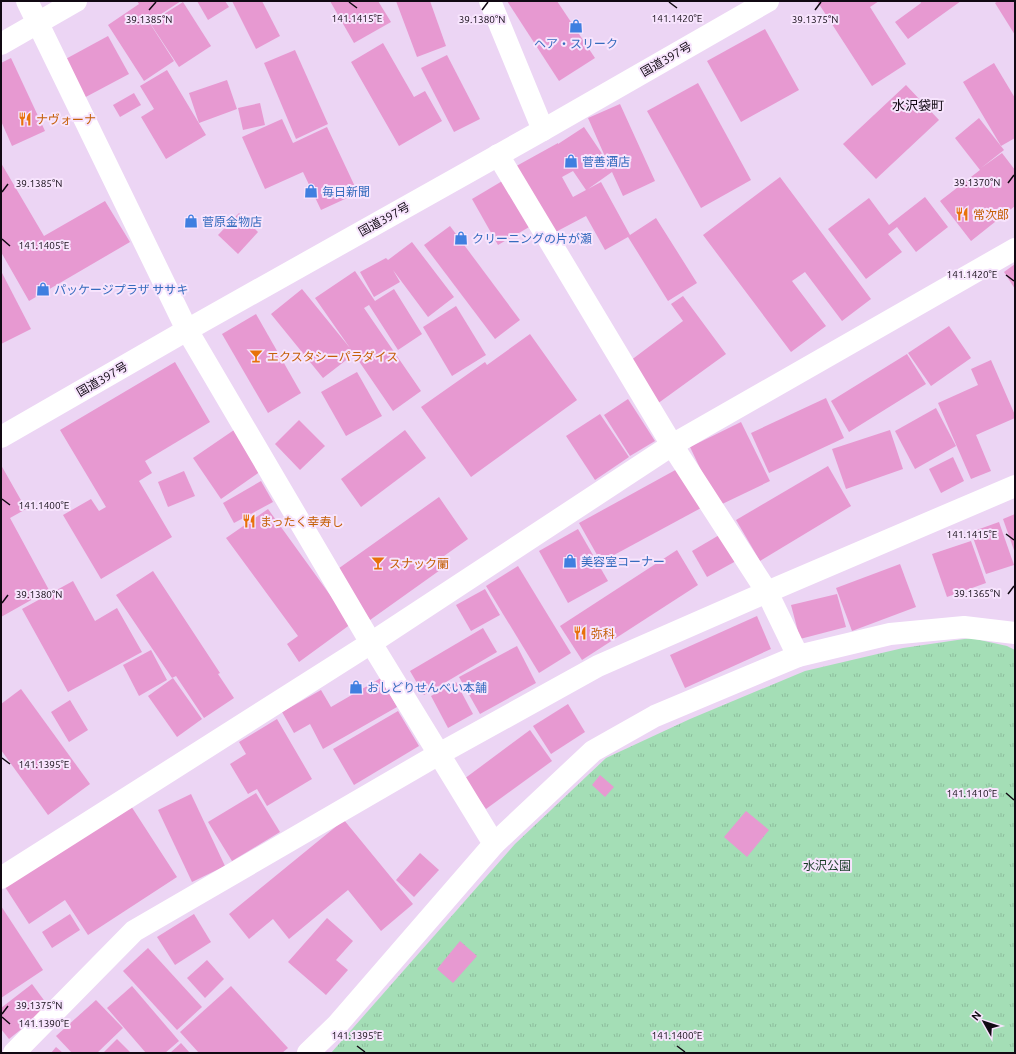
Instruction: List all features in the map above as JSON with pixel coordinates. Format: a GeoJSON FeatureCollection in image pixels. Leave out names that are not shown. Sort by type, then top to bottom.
{"type":"FeatureCollection","features":[{"type":"Feature","properties":{"kind":"main road"},"geometry":{"type":"LineString","coordinates":[[27,1],[187,330],[371,643],[494,844]]}},
{"type":"Feature","properties":{"kind":"main road"},"geometry":{"type":"LineString","coordinates":[[1,44],[76,1]]}},
{"type":"Feature","properties":{"kind":"main road"},"geometry":{"type":"LineString","coordinates":[[490,1],[543,130]]}},
{"type":"Feature","properties":{"kind":"main road","name":"国道397号"},"geometry":{"type":"LineString","coordinates":[[1,437],[768,1]]}},
{"type":"Feature","properties":{"kind":"main road"},"geometry":{"type":"LineString","coordinates":[[498,155],[672,445],[767,592],[798,656]]}},
{"type":"Feature","properties":{"kind":"main road"},"geometry":{"type":"LineString","coordinates":[[1,878],[371,643],[672,445],[1015,249]]}},
{"type":"Feature","properties":{"kind":"main road"},"geometry":{"type":"LineString","coordinates":[[14,1053],[134,931],[439,754],[598,666],[1015,486]]}},
{"type":"Feature","properties":{"kind":"main road"},"geometry":{"type":"LineString","coordinates":[[308,1053],[337,1025],[494,844],[594,751],[655,716],[798,656],[890,634],[964,627],[1015,633]]}},
{"type":"Feature","properties":{"kind":"green space","name":"水沢公園"},"geometry":{"type":"Polygon","coordinates":[[[971,638],[1007,646],[1015,650],[1015,1053],[331,1053],[515,844],[606,758],[690,719],[805,671],[903,648],[971,638]]]}},
{"type":"Feature","properties":{"kind":"building"},"geometry":{"type":"Polygon","coordinates":[[[137,1],[181,1],[149,22],[174,61],[144,81],[108,25],[139,4],[137,1]]]}},
{"type":"Feature","properties":{"kind":"building"},"geometry":{"type":"Polygon","coordinates":[[[197,1],[225,1],[229,7],[208,20],[197,1]]]}},
{"type":"Feature","properties":{"kind":"building"},"geometry":{"type":"Polygon","coordinates":[[[232,1],[262,1],[280,36],[256,49],[232,1]]]}},
{"type":"Feature","properties":{"kind":"building"},"geometry":{"type":"Polygon","coordinates":[[[330,1],[378,1],[391,22],[354,43],[330,1]]]}},
{"type":"Feature","properties":{"kind":"building"},"geometry":{"type":"Polygon","coordinates":[[[396,1],[430,1],[446,46],[417,57],[396,1]]]}},
{"type":"Feature","properties":{"kind":"building"},"geometry":{"type":"Polygon","coordinates":[[[507,1],[557,1],[595,58],[559,81],[507,1]]]}},
{"type":"Feature","properties":{"kind":"building"},"geometry":{"type":"Polygon","coordinates":[[[817,1],[879,1],[870,7],[906,64],[872,86],[817,1]]]}},
{"type":"Feature","properties":{"kind":"building"},"geometry":{"type":"Polygon","coordinates":[[[920,1],[961,1],[908,39],[895,22],[921,3],[920,1]]]}},
{"type":"Feature","properties":{"kind":"building"},"geometry":{"type":"Polygon","coordinates":[[[998,1],[1015,1],[1015,35],[995,3],[998,1]]]}},
{"type":"Feature","properties":{"kind":"building"},"geometry":{"type":"Polygon","coordinates":[[[183,2],[211,46],[179,67],[150,23],[183,2]]]}},
{"type":"Feature","properties":{"kind":"building"},"geometry":{"type":"Polygon","coordinates":[[[765,29],[799,90],[741,122],[707,61],[765,29]]]}},
{"type":"Feature","properties":{"kind":"building"},"geometry":{"type":"Polygon","coordinates":[[[108,36],[129,74],[82,99],[62,61],[108,36]]]}},
{"type":"Feature","properties":{"kind":"building"},"geometry":{"type":"Polygon","coordinates":[[[383,43],[414,97],[425,91],[442,121],[399,146],[351,62],[383,43]]]}},
{"type":"Feature","properties":{"kind":"building"},"geometry":{"type":"Polygon","coordinates":[[[295,50],[328,124],[296,139],[264,63],[295,50]]]}},
{"type":"Feature","properties":{"kind":"building"},"geometry":{"type":"Polygon","coordinates":[[[447,55],[480,119],[454,132],[421,68],[447,55]]]}},
{"type":"Feature","properties":{"kind":"building"},"geometry":{"type":"Polygon","coordinates":[[[11,58],[45,131],[12,146],[1,121],[1,63],[11,58]]]}},
{"type":"Feature","properties":{"kind":"building"},"geometry":{"type":"Polygon","coordinates":[[[994,63],[1015,98],[1015,138],[1001,146],[963,82],[994,63]]]}},
{"type":"Feature","properties":{"kind":"building"},"geometry":{"type":"Polygon","coordinates":[[[167,70],[206,135],[166,159],[141,117],[154,109],[140,86],[167,70]]]}},
{"type":"Feature","properties":{"kind":"building"},"geometry":{"type":"Polygon","coordinates":[[[227,80],[237,109],[199,123],[189,93],[227,80]]]}},
{"type":"Feature","properties":{"kind":"building"},"geometry":{"type":"Polygon","coordinates":[[[698,83],[751,180],[701,208],[647,111],[698,83]]]}},
{"type":"Feature","properties":{"kind":"building"},"geometry":{"type":"Polygon","coordinates":[[[906,85],[939,120],[876,179],[843,144],[906,85]]]}},
{"type":"Feature","properties":{"kind":"building"},"geometry":{"type":"Polygon","coordinates":[[[134,93],[141,105],[120,117],[113,105],[134,93]]]}},
{"type":"Feature","properties":{"kind":"building"},"geometry":{"type":"Polygon","coordinates":[[[260,103],[265,125],[243,130],[238,108],[260,103]]]}},
{"type":"Feature","properties":{"kind":"building"},"geometry":{"type":"Polygon","coordinates":[[[620,104],[655,181],[623,196],[612,172],[588,189],[601,182],[630,235],[656,218],[697,283],[668,301],[628,237],[605,250],[586,216],[548,236],[511,169],[558,144],[584,127],[607,161],[588,118],[620,104]],[[573,171],[562,177],[573,197],[586,190],[573,171]]]}},
{"type":"Feature","properties":{"kind":"building"},"geometry":{"type":"Polygon","coordinates":[[[979,118],[1004,150],[981,168],[1002,153],[1015,170],[1015,206],[971,241],[940,201],[980,170],[955,138],[979,118]]]}},
{"type":"Feature","properties":{"kind":"building"},"geometry":{"type":"Polygon","coordinates":[[[282,119],[293,143],[327,127],[358,193],[321,210],[303,172],[265,189],[242,137],[282,119]]]}},
{"type":"Feature","properties":{"kind":"building"},"geometry":{"type":"Polygon","coordinates":[[[1,163],[44,236],[105,201],[130,242],[29,301],[1,252],[1,163]]]}},
{"type":"Feature","properties":{"kind":"building"},"geometry":{"type":"Polygon","coordinates":[[[780,177],[871,299],[842,321],[805,272],[792,281],[826,326],[791,352],[703,235],[780,177]]]}},
{"type":"Feature","properties":{"kind":"building"},"geometry":{"type":"Polygon","coordinates":[[[504,180],[531,226],[498,245],[472,199],[504,180]]]}},
{"type":"Feature","properties":{"kind":"building"},"geometry":{"type":"Polygon","coordinates":[[[925,197],[948,227],[916,252],[897,227],[888,234],[902,252],[866,279],[828,229],[869,198],[889,225],[925,197]]]}},
{"type":"Feature","properties":{"kind":"building"},"geometry":{"type":"Polygon","coordinates":[[[239,213],[258,232],[238,254],[218,235],[239,213]]]}},
{"type":"Feature","properties":{"kind":"building"},"geometry":{"type":"Polygon","coordinates":[[[450,226],[520,320],[495,339],[424,245],[450,226]]]}},
{"type":"Feature","properties":{"kind":"building"},"geometry":{"type":"Polygon","coordinates":[[[412,242],[454,297],[428,317],[393,270],[400,282],[374,297],[360,272],[386,258],[388,260],[412,242]]]}},
{"type":"Feature","properties":{"kind":"building"},"geometry":{"type":"Polygon","coordinates":[[[1015,264],[1015,289],[1004,272],[1015,264]]]}},
{"type":"Feature","properties":{"kind":"building"},"geometry":{"type":"Polygon","coordinates":[[[1,271],[31,329],[1,344],[1,271]]]}},
{"type":"Feature","properties":{"kind":"building"},"geometry":{"type":"Polygon","coordinates":[[[355,271],[375,301],[394,289],[422,334],[398,350],[369,305],[364,308],[421,391],[393,411],[354,354],[323,378],[271,314],[302,289],[350,348],[315,298],[355,271]]]}},
{"type":"Feature","properties":{"kind":"building"},"geometry":{"type":"Polygon","coordinates":[[[683,296],[726,354],[657,404],[626,364],[683,321],[671,304],[683,296]]]}},
{"type":"Feature","properties":{"kind":"building"},"geometry":{"type":"Polygon","coordinates":[[[456,306],[486,355],[452,376],[423,327],[456,306]]]}},
{"type":"Feature","properties":{"kind":"building"},"geometry":{"type":"Polygon","coordinates":[[[256,314],[301,393],[268,413],[222,334],[256,314]]]}},
{"type":"Feature","properties":{"kind":"building"},"geometry":{"type":"Polygon","coordinates":[[[949,326],[971,358],[931,386],[908,353],[949,326]]]}},
{"type":"Feature","properties":{"kind":"building"},"geometry":{"type":"Polygon","coordinates":[[[530,334],[577,400],[471,477],[421,407],[485,362],[487,365],[530,334]]]}},
{"type":"Feature","properties":{"kind":"building"},"geometry":{"type":"Polygon","coordinates":[[[907,354],[926,384],[849,432],[831,401],[907,354]]]}},
{"type":"Feature","properties":{"kind":"building"},"geometry":{"type":"Polygon","coordinates":[[[991,360],[1015,418],[976,435],[991,471],[971,479],[938,403],[978,385],[971,369],[991,360]]]}},
{"type":"Feature","properties":{"kind":"building"},"geometry":{"type":"Polygon","coordinates":[[[175,362],[210,422],[145,461],[152,473],[139,481],[172,537],[101,579],[63,515],[91,499],[99,511],[106,507],[60,430],[175,362]]]}},
{"type":"Feature","properties":{"kind":"building"},"geometry":{"type":"Polygon","coordinates":[[[357,372],[382,416],[346,436],[321,392],[357,372]]]}},
{"type":"Feature","properties":{"kind":"building"},"geometry":{"type":"Polygon","coordinates":[[[826,398],[844,438],[769,473],[751,433],[826,398]]]}},
{"type":"Feature","properties":{"kind":"building"},"geometry":{"type":"Polygon","coordinates":[[[628,399],[655,441],[630,456],[604,415],[628,399]]]}},
{"type":"Feature","properties":{"kind":"building"},"geometry":{"type":"Polygon","coordinates":[[[936,408],[956,446],[915,469],[895,431],[936,408]]]}},
{"type":"Feature","properties":{"kind":"building"},"geometry":{"type":"Polygon","coordinates":[[[600,414],[629,457],[595,480],[566,436],[600,414]]]}},
{"type":"Feature","properties":{"kind":"building"},"geometry":{"type":"Polygon","coordinates":[[[299,420],[325,446],[300,470],[275,444],[299,420]]]}},
{"type":"Feature","properties":{"kind":"building"},"geometry":{"type":"Polygon","coordinates":[[[741,422],[770,481],[718,506],[690,447],[741,422]]]}},
{"type":"Feature","properties":{"kind":"building"},"geometry":{"type":"Polygon","coordinates":[[[234,430],[261,471],[221,499],[193,458],[234,430]]]}},
{"type":"Feature","properties":{"kind":"building"},"geometry":{"type":"Polygon","coordinates":[[[405,430],[426,458],[361,507],[341,479],[405,430]]]}},
{"type":"Feature","properties":{"kind":"building"},"geometry":{"type":"Polygon","coordinates":[[[890,430],[903,469],[846,489],[832,449],[890,430]]]}},
{"type":"Feature","properties":{"kind":"building"},"geometry":{"type":"Polygon","coordinates":[[[953,457],[964,481],[941,493],[929,469],[953,457]]]}},
{"type":"Feature","properties":{"kind":"building"},"geometry":{"type":"Polygon","coordinates":[[[1,465],[26,509],[10,518],[49,590],[1,617],[2,571],[1,465]]]}},
{"type":"Feature","properties":{"kind":"building"},"geometry":{"type":"Polygon","coordinates":[[[828,466],[851,506],[760,561],[736,520],[828,466]]]}},
{"type":"Feature","properties":{"kind":"building"},"geometry":{"type":"Polygon","coordinates":[[[679,468],[701,508],[601,562],[579,523],[679,468]]]}},
{"type":"Feature","properties":{"kind":"building"},"geometry":{"type":"Polygon","coordinates":[[[184,471],[195,496],[168,507],[158,482],[184,471]]]}},
{"type":"Feature","properties":{"kind":"building"},"geometry":{"type":"Polygon","coordinates":[[[261,481],[273,502],[234,523],[223,503],[261,481]]]}},
{"type":"Feature","properties":{"kind":"building"},"geometry":{"type":"Polygon","coordinates":[[[439,497],[468,539],[444,556],[450,563],[370,620],[335,571],[439,497]]]}},
{"type":"Feature","properties":{"kind":"building"},"geometry":{"type":"Polygon","coordinates":[[[268,509],[351,624],[299,662],[287,644],[298,636],[226,538],[268,509]]]}},
{"type":"Feature","properties":{"kind":"building"},"geometry":{"type":"Polygon","coordinates":[[[1015,514],[1015,553],[1003,519],[1015,514]]]}},
{"type":"Feature","properties":{"kind":"building"},"geometry":{"type":"Polygon","coordinates":[[[999,522],[1014,565],[986,574],[971,532],[999,522]]]}},
{"type":"Feature","properties":{"kind":"building"},"geometry":{"type":"Polygon","coordinates":[[[578,529],[608,581],[568,603],[539,551],[578,529]]]}},
{"type":"Feature","properties":{"kind":"building"},"geometry":{"type":"Polygon","coordinates":[[[721,534],[736,561],[707,577],[692,551],[721,534]]]}},
{"type":"Feature","properties":{"kind":"building"},"geometry":{"type":"Polygon","coordinates":[[[971,541],[986,583],[947,597],[932,554],[971,541]]]}},
{"type":"Feature","properties":{"kind":"building"},"geometry":{"type":"Polygon","coordinates":[[[677,550],[698,585],[582,660],[560,626],[677,550]]]}},
{"type":"Feature","properties":{"kind":"building"},"geometry":{"type":"Polygon","coordinates":[[[900,564],[916,607],[852,631],[836,588],[900,564]]]}},
{"type":"Feature","properties":{"kind":"building"},"geometry":{"type":"Polygon","coordinates":[[[518,566],[571,653],[539,673],[486,586],[518,566]]]}},
{"type":"Feature","properties":{"kind":"building"},"geometry":{"type":"Polygon","coordinates":[[[153,571],[220,673],[218,674],[234,698],[204,718],[176,676],[172,678],[116,595],[153,571]]]}},
{"type":"Feature","properties":{"kind":"building"},"geometry":{"type":"Polygon","coordinates":[[[73,581],[95,621],[117,608],[142,652],[68,692],[22,609],[73,581]]]}},
{"type":"Feature","properties":{"kind":"building"},"geometry":{"type":"Polygon","coordinates":[[[485,589],[500,615],[471,631],[456,605],[485,589]]]}},
{"type":"Feature","properties":{"kind":"building"},"geometry":{"type":"Polygon","coordinates":[[[837,594],[846,627],[800,639],[791,605],[837,594]]]}},
{"type":"Feature","properties":{"kind":"building"},"geometry":{"type":"Polygon","coordinates":[[[757,616],[771,649],[685,688],[670,655],[757,616]]]}},
{"type":"Feature","properties":{"kind":"building"},"geometry":{"type":"Polygon","coordinates":[[[483,628],[497,652],[424,695],[410,671],[483,628]]]}},
{"type":"Feature","properties":{"kind":"building"},"geometry":{"type":"Polygon","coordinates":[[[517,646],[536,683],[480,714],[459,677],[517,646]]]}},
{"type":"Feature","properties":{"kind":"building"},"geometry":{"type":"Polygon","coordinates":[[[151,650],[167,680],[139,696],[123,665],[151,650]]]}},
{"type":"Feature","properties":{"kind":"building"},"geometry":{"type":"Polygon","coordinates":[[[173,678],[202,719],[177,737],[148,696],[173,678]]]}},
{"type":"Feature","properties":{"kind":"building"},"geometry":{"type":"Polygon","coordinates":[[[381,678],[397,707],[323,749],[310,724],[294,733],[282,712],[321,690],[331,707],[381,678]]]}},
{"type":"Feature","properties":{"kind":"building"},"geometry":{"type":"Polygon","coordinates":[[[456,682],[473,714],[448,728],[431,696],[456,682]]]}},
{"type":"Feature","properties":{"kind":"building"},"geometry":{"type":"Polygon","coordinates":[[[21,689],[90,784],[48,815],[1,750],[1,704],[21,689]]]}},
{"type":"Feature","properties":{"kind":"building"},"geometry":{"type":"Polygon","coordinates":[[[70,700],[88,730],[69,742],[51,712],[70,700]]]}},
{"type":"Feature","properties":{"kind":"building"},"geometry":{"type":"Polygon","coordinates":[[[568,704],[585,732],[551,754],[533,726],[568,704]]]}},
{"type":"Feature","properties":{"kind":"building"},"geometry":{"type":"Polygon","coordinates":[[[398,711],[419,746],[354,785],[333,749],[398,711]]]}},
{"type":"Feature","properties":{"kind":"building"},"geometry":{"type":"Polygon","coordinates":[[[277,719],[312,779],[267,806],[257,789],[248,794],[230,764],[246,754],[239,742],[277,719]]]}},
{"type":"Feature","properties":{"kind":"building"},"geometry":{"type":"Polygon","coordinates":[[[530,730],[552,761],[486,809],[464,779],[530,730]]]}},
{"type":"Feature","properties":{"kind":"building"},"geometry":{"type":"Polygon","coordinates":[[[600,775],[614,787],[605,797],[592,785],[600,775]]]}},
{"type":"Feature","properties":{"kind":"building"},"geometry":{"type":"Polygon","coordinates":[[[256,793],[280,832],[232,861],[208,822],[256,793]]]}},
{"type":"Feature","properties":{"kind":"building"},"geometry":{"type":"Polygon","coordinates":[[[191,794],[225,866],[192,882],[158,810],[191,794]]]}},
{"type":"Feature","properties":{"kind":"building"},"geometry":{"type":"Polygon","coordinates":[[[131,806],[177,877],[88,935],[65,900],[29,924],[5,887],[131,806]]]}},
{"type":"Feature","properties":{"kind":"building"},"geometry":{"type":"Polygon","coordinates":[[[746,811],[769,830],[747,857],[724,837],[746,811]]]}},
{"type":"Feature","properties":{"kind":"building"},"geometry":{"type":"Polygon","coordinates":[[[344,820],[413,904],[381,931],[348,890],[289,939],[273,919],[249,939],[229,914],[344,820]]]}},
{"type":"Feature","properties":{"kind":"building"},"geometry":{"type":"Polygon","coordinates":[[[420,853],[439,870],[414,897],[396,880],[420,853]]]}},
{"type":"Feature","properties":{"kind":"building"},"geometry":{"type":"Polygon","coordinates":[[[1,906],[43,970],[1,998],[1,906]]]}},
{"type":"Feature","properties":{"kind":"building"},"geometry":{"type":"Polygon","coordinates":[[[70,914],[80,930],[52,948],[42,932],[70,914]]]}},
{"type":"Feature","properties":{"kind":"building"},"geometry":{"type":"Polygon","coordinates":[[[194,914],[211,942],[175,965],[157,937],[194,914]]]}},
{"type":"Feature","properties":{"kind":"building"},"geometry":{"type":"Polygon","coordinates":[[[327,918],[353,941],[336,960],[348,970],[326,995],[288,962],[327,918]]]}},
{"type":"Feature","properties":{"kind":"building"},"geometry":{"type":"Polygon","coordinates":[[[460,941],[477,956],[453,983],[437,969],[460,941]]]}},
{"type":"Feature","properties":{"kind":"building"},"geometry":{"type":"Polygon","coordinates":[[[148,948],[202,1007],[177,1030],[123,971],[148,948]]]}},
{"type":"Feature","properties":{"kind":"building"},"geometry":{"type":"Polygon","coordinates":[[[207,960],[224,979],[205,998],[187,978],[207,960]]]}},
{"type":"Feature","properties":{"kind":"building"},"geometry":{"type":"Polygon","coordinates":[[[32,984],[49,1007],[9,1039],[1,1029],[1,1008],[32,984]]]}},
{"type":"Feature","properties":{"kind":"building"},"geometry":{"type":"Polygon","coordinates":[[[132,986],[179,1041],[165,1053],[146,1053],[107,1008],[132,986]]]}},
{"type":"Feature","properties":{"kind":"building"},"geometry":{"type":"Polygon","coordinates":[[[231,986],[288,1048],[282,1053],[199,1053],[180,1032],[231,986]]]}},
{"type":"Feature","properties":{"kind":"building"},"geometry":{"type":"Polygon","coordinates":[[[96,1000],[123,1028],[97,1053],[72,1053],[56,1036],[96,1000]]]}},
{"type":"Feature","properties":{"kind":"building"},"geometry":{"type":"Polygon","coordinates":[[[117,1039],[131,1053],[103,1053],[117,1039]]]}},
{"type":"Feature","properties":{"kind":"building"},"geometry":{"type":"Polygon","coordinates":[[[181,1043],[190,1053],[170,1053],[181,1043]]]}},
{"type":"Feature","properties":{"kind":"building"},"geometry":{"type":"Polygon","coordinates":[[[56,1047],[63,1053],[51,1053],[56,1047]]]}},
{"type":"Feature","properties":{"kind":"place","name":"ヘア・スリーク"},"geometry":{"type":"Point","coordinates":[576,26]}},
{"type":"Feature","properties":{"kind":"place","name":"ナヴォーナ"},"geometry":{"type":"Point","coordinates":[25,119]}},
{"type":"Feature","properties":{"kind":"place","name":"菅善酒店"},"geometry":{"type":"Point","coordinates":[571,161]}},
{"type":"Feature","properties":{"kind":"place","name":"毎日新聞"},"geometry":{"type":"Point","coordinates":[311,191]}},
{"type":"Feature","properties":{"kind":"place","name":"常次郎"},"geometry":{"type":"Point","coordinates":[962,214]}},
{"type":"Feature","properties":{"kind":"place","name":"菅原金物店"},"geometry":{"type":"Point","coordinates":[191,221]}},
{"type":"Feature","properties":{"kind":"place","name":"クリーニングの片が瀬"},"geometry":{"type":"Point","coordinates":[461,238]}},
{"type":"Feature","properties":{"kind":"place","name":"パッケージプラザ ササキ"},"geometry":{"type":"Point","coordinates":[43,289]}},
{"type":"Feature","properties":{"kind":"place","name":"エクスタシーパラダイス"},"geometry":{"type":"Point","coordinates":[256,356]}},
{"type":"Feature","properties":{"kind":"place","name":"まったく幸寿し"},"geometry":{"type":"Point","coordinates":[249,521]}},
{"type":"Feature","properties":{"kind":"place","name":"美容室コーナー"},"geometry":{"type":"Point","coordinates":[570,561]}},
{"type":"Feature","properties":{"kind":"place","name":"スナック蘭"},"geometry":{"type":"Point","coordinates":[378,563]}},
{"type":"Feature","properties":{"kind":"place","name":"弥科"},"geometry":{"type":"Point","coordinates":[580,633]}},
{"type":"Feature","properties":{"kind":"place","name":"おしどりせんべい本舗"},"geometry":{"type":"Point","coordinates":[356,687]}},
{"type":"Feature","properties":{"kind":"district","name":"水沢袋町"},"geometry":{"type":"Point","coordinates":[918,105]}}]}
